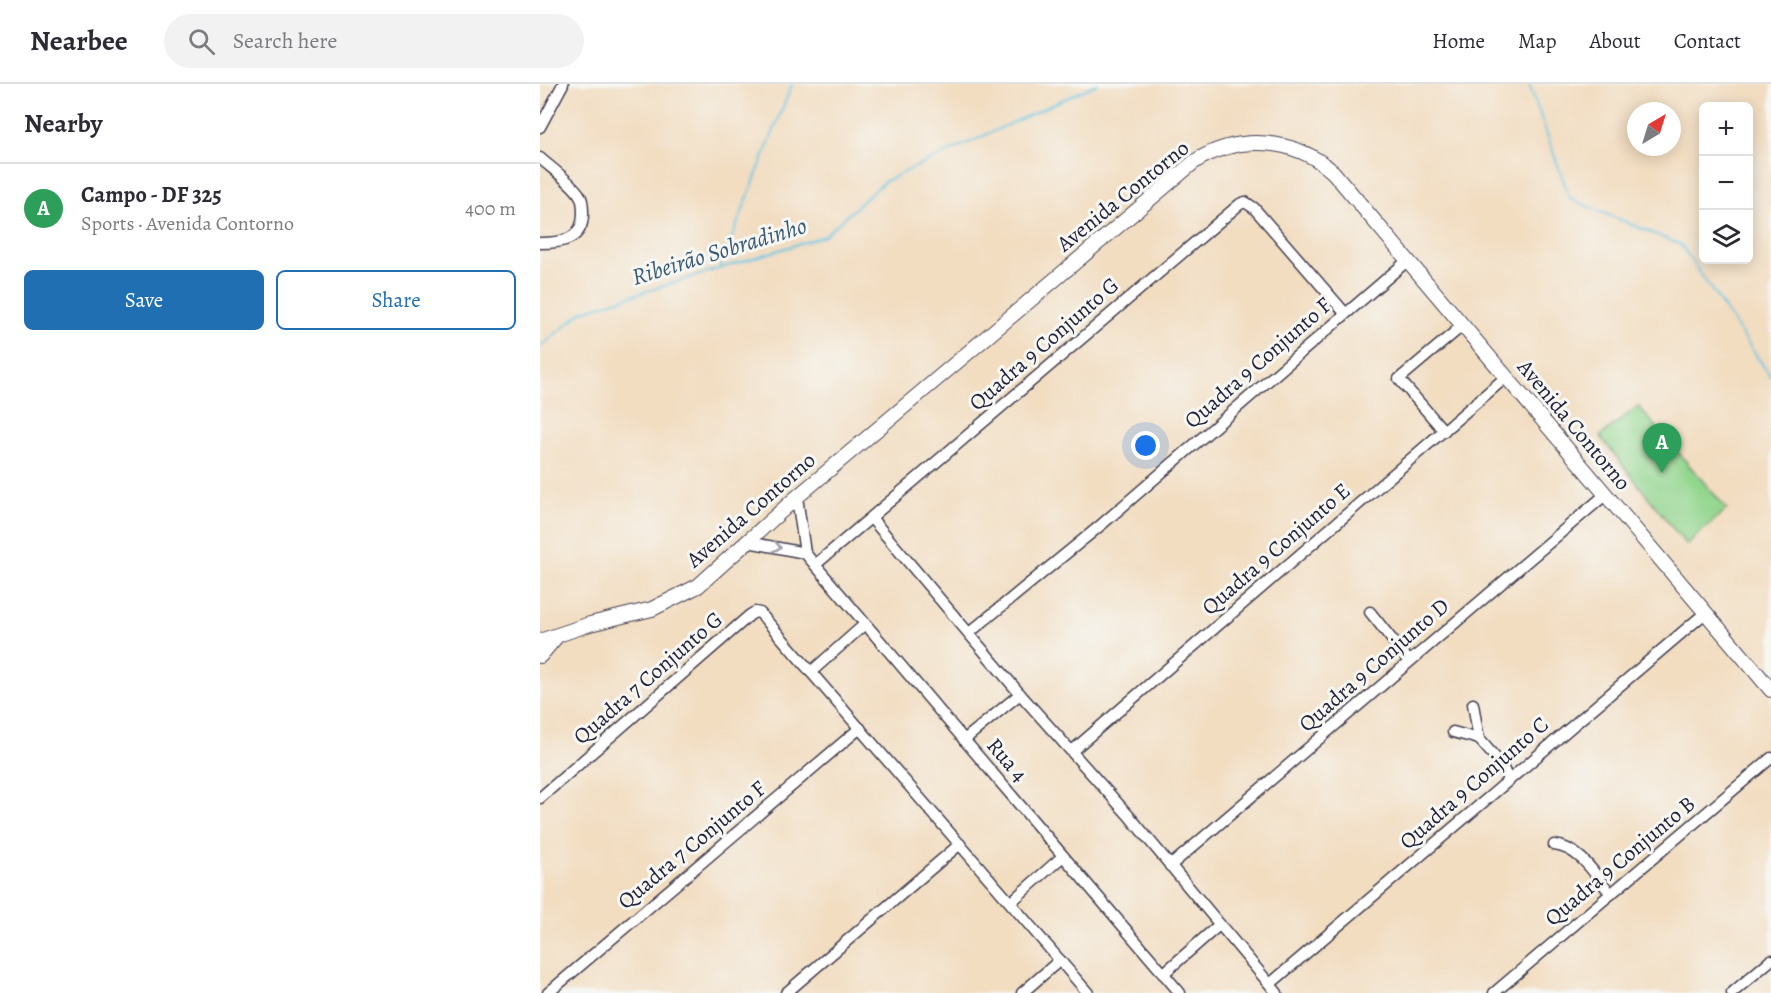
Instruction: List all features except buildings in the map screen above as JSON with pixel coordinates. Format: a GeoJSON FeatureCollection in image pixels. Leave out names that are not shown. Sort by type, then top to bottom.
{"type":"FeatureCollection","features":[{"type":"Feature","properties":{"kind":"main road","name":"Avenida Contorno"},"geometry":{"type":"LineString","coordinates":[[540,641],[590,624],[652,609],[698,586],[796,497],[1178,174],[1216,150],[1242,143],[1257,143],[1289,147],[1308,154],[1333,172],[1771,690]]}},
{"type":"Feature","properties":{"kind":"main road"},"geometry":{"type":"LineString","coordinates":[[540,656],[557,635]]}},
{"type":"Feature","properties":{"kind":"street"},"geometry":{"type":"LineString","coordinates":[[540,127],[563,84]]}},
{"type":"Feature","properties":{"kind":"street"},"geometry":{"type":"LineString","coordinates":[[540,158],[579,194],[583,217],[580,229],[570,239],[561,243],[540,243]]}},
{"type":"Feature","properties":{"kind":"street","name":"Quadra 9 Conjunto G"},"geometry":{"type":"LineString","coordinates":[[816,566],[1233,209],[1245,202],[1254,208],[1345,314]]}},
{"type":"Feature","properties":{"kind":"street","name":"Quadra 9 Conjunto F"},"geometry":{"type":"LineString","coordinates":[[969,633],[1101,525],[1407,261]]}},
{"type":"Feature","properties":{"kind":"street"},"geometry":{"type":"LineString","coordinates":[[1444,430],[1399,379],[1462,326]]}},
{"type":"Feature","properties":{"kind":"street","name":"Quadra 9 Conjunto E"},"geometry":{"type":"LineString","coordinates":[[1071,751],[1506,378]]}},
{"type":"Feature","properties":{"kind":"street","name":"Quadra 9 Conjunto D"},"geometry":{"type":"LineString","coordinates":[[1170,866],[1605,495]]}},
{"type":"Feature","properties":{"kind":"street"},"geometry":{"type":"LineString","coordinates":[[748,542],[805,553],[796,497]]}},
{"type":"Feature","properties":{"kind":"street"},"geometry":{"type":"LineString","coordinates":[[872,519],[1020,694],[1130,817],[1273,989]]}},
{"type":"Feature","properties":{"kind":"street","name":"Rua 4"},"geometry":{"type":"LineString","coordinates":[[805,553],[1180,993]]}},
{"type":"Feature","properties":{"kind":"street","name":"Quadra 7 Conjunto G"},"geometry":{"type":"LineString","coordinates":[[540,798],[755,612],[763,615],[811,672]]}},
{"type":"Feature","properties":{"kind":"street"},"geometry":{"type":"LineString","coordinates":[[1370,612],[1409,661]]}},
{"type":"Feature","properties":{"kind":"street","name":"Quadra 9 Conjunto C"},"geometry":{"type":"LineString","coordinates":[[1273,989],[1508,779],[1705,613]]}},
{"type":"Feature","properties":{"kind":"street"},"geometry":{"type":"LineString","coordinates":[[865,624],[811,672],[1088,993]]}},
{"type":"Feature","properties":{"kind":"street"},"geometry":{"type":"LineString","coordinates":[[964,740],[1020,694]]}},
{"type":"Feature","properties":{"kind":"street"},"geometry":{"type":"LineString","coordinates":[[1473,704],[1479,739],[1501,764],[1508,779]]}},
{"type":"Feature","properties":{"kind":"street","name":"Quadra 7 Conjunto F"},"geometry":{"type":"LineString","coordinates":[[548,993],[860,728]]}},
{"type":"Feature","properties":{"kind":"street"},"geometry":{"type":"LineString","coordinates":[[1453,732],[1479,739]]}},
{"type":"Feature","properties":{"kind":"street","name":"Quadra 9 Conjunto B"},"geometry":{"type":"LineString","coordinates":[[1494,993],[1771,758]]}},
{"type":"Feature","properties":{"kind":"street"},"geometry":{"type":"LineString","coordinates":[[786,993],[960,844]]}},
{"type":"Feature","properties":{"kind":"street"},"geometry":{"type":"LineString","coordinates":[[1554,845],[1580,856],[1611,894]]}},
{"type":"Feature","properties":{"kind":"street"},"geometry":{"type":"LineString","coordinates":[[1011,902],[1063,856]]}},
{"type":"Feature","properties":{"kind":"street"},"geometry":{"type":"LineString","coordinates":[[1163,974],[1220,925]]}},
{"type":"Feature","properties":{"kind":"street"},"geometry":{"type":"LineString","coordinates":[[1022,993],[1060,960]]}},
{"type":"Feature","properties":{"kind":"street"},"geometry":{"type":"LineString","coordinates":[[1732,993],[1771,960]]}},
{"type":"Feature","properties":{"kind":"green space"},"geometry":{"type":"Polygon","coordinates":[[[1638,406],[1727,509],[1686,545],[1600,436],[1638,406]]]}},
{"type":"Feature","properties":{"kind":"waterway"},"geometry":{"type":"LineString","coordinates":[[720,268],[792,84]]}},
{"type":"Feature","properties":{"kind":"waterway","name":"Ribeirão Sobradinho"},"geometry":{"type":"LineString","coordinates":[[540,347],[583,311],[824,236],[885,181],[1097,84]]}},
{"type":"Feature","properties":{"kind":"waterway","name":"Ribeirão Sobradinho"},"geometry":{"type":"LineString","coordinates":[[1529,84],[1570,199],[1681,245],[1771,377]]}},
{"type":"Feature","properties":{"kind":"place","name":"Campo - DF 325"},"geometry":{"type":"Point","coordinates":[1662,473]}}]}
